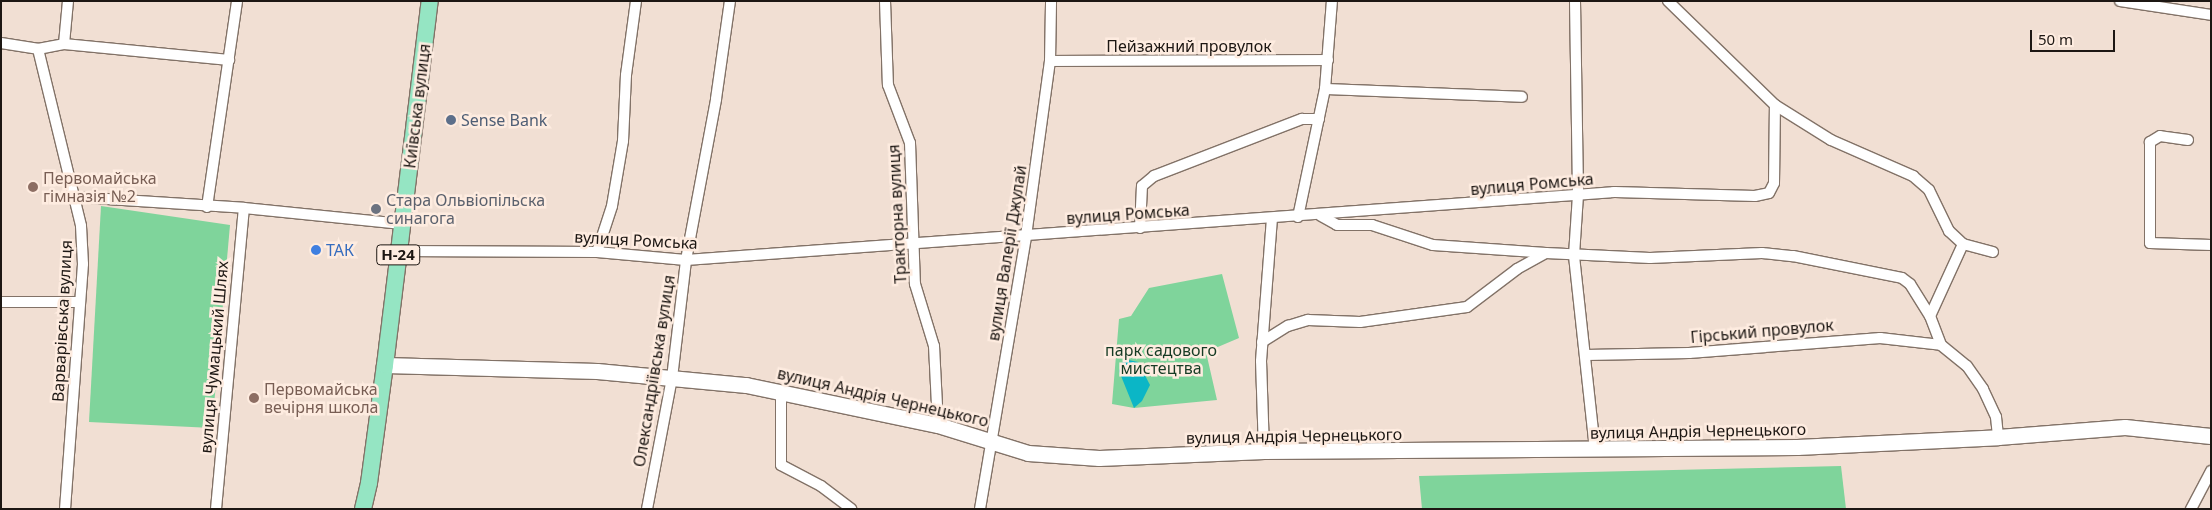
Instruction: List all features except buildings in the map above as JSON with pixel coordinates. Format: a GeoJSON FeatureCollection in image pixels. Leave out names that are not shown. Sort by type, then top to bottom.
{"type":"FeatureCollection","features":[{"type":"Feature","properties":{"kind":"main road","name":"Київська вулиця"},"geometry":{"type":"LineString","coordinates":[[362,509],[370,483],[430,1]]}},
{"type":"Feature","properties":{"kind":"street"},"geometry":{"type":"LineString","coordinates":[[64,44],[68,1]]}},
{"type":"Feature","properties":{"kind":"street"},"geometry":{"type":"LineString","coordinates":[[207,207],[237,1]]}},
{"type":"Feature","properties":{"kind":"street"},"geometry":{"type":"LineString","coordinates":[[596,252],[612,206],[623,141],[626,75],[636,1]]}},
{"type":"Feature","properties":{"kind":"street","name":"Олександріївська вулиця"},"geometry":{"type":"LineString","coordinates":[[648,509],[672,378],[686,260],[730,1]]}},
{"type":"Feature","properties":{"kind":"street","name":"Тракторна вулиця"},"geometry":{"type":"LineString","coordinates":[[885,1],[888,85],[910,142],[914,284],[934,346],[938,425]]}},
{"type":"Feature","properties":{"kind":"street","name":"вулиця Валерії Джулай"},"geometry":{"type":"LineString","coordinates":[[980,509],[1026,236],[1050,61],[1051,1]]}},
{"type":"Feature","properties":{"kind":"street"},"geometry":{"type":"LineString","coordinates":[[1298,217],[1325,89],[1332,1]]}},
{"type":"Feature","properties":{"kind":"street"},"geometry":{"type":"LineString","coordinates":[[1574,1],[1578,195],[1574,256],[1595,450]]}},
{"type":"Feature","properties":{"kind":"street"},"geometry":{"type":"LineString","coordinates":[[1668,1],[1775,105],[1831,140],[1913,176],[1928,190],[1949,231],[1963,244],[1993,252]]}},
{"type":"Feature","properties":{"kind":"street"},"geometry":{"type":"LineString","coordinates":[[2120,1],[2211,15]]}},
{"type":"Feature","properties":{"kind":"street"},"geometry":{"type":"LineString","coordinates":[[1,43],[38,49],[64,44],[229,60]]}},
{"type":"Feature","properties":{"kind":"street","name":"Варварівська вулиця"},"geometry":{"type":"LineString","coordinates":[[38,49],[76,197],[82,236],[80,302],[65,509]]}},
{"type":"Feature","properties":{"kind":"street","name":"Пейзажний провулок"},"geometry":{"type":"LineString","coordinates":[[1050,61],[1328,60]]}},
{"type":"Feature","properties":{"kind":"street"},"geometry":{"type":"LineString","coordinates":[[1325,89],[1522,97]]}},
{"type":"Feature","properties":{"kind":"street","name":"вулиця Ромська"},"geometry":{"type":"LineString","coordinates":[[399,251],[596,252],[686,260],[1272,219],[1615,192],[1755,196],[1769,192],[1774,183],[1775,105]]}},
{"type":"Feature","properties":{"kind":"street"},"geometry":{"type":"LineString","coordinates":[[1140,228],[1142,186],[1154,176],[1302,119],[1318,119]]}},
{"type":"Feature","properties":{"kind":"street"},"geometry":{"type":"LineString","coordinates":[[2188,140],[2160,136],[2150,142],[2150,243],[2211,245]]}},
{"type":"Feature","properties":{"kind":"street"},"geometry":{"type":"LineString","coordinates":[[76,197],[244,208],[402,224]]}},
{"type":"Feature","properties":{"kind":"street","name":"вулиця Чумацький Шлях"},"geometry":{"type":"LineString","coordinates":[[216,509],[244,208]]}},
{"type":"Feature","properties":{"kind":"street"},"geometry":{"type":"LineString","coordinates":[[1318,214],[1337,225],[1372,225],[1432,245],[1574,256],[1691,257],[1762,253],[1793,256],[1902,278],[1910,284],[1930,316],[1941,345],[1967,366],[1983,389],[1996,417],[1998,437]]}},
{"type":"Feature","properties":{"kind":"street"},"geometry":{"type":"LineString","coordinates":[[1264,451],[1262,342],[1272,219]]}},
{"type":"Feature","properties":{"kind":"street"},"geometry":{"type":"LineString","coordinates":[[1930,316],[1963,244]]}},
{"type":"Feature","properties":{"kind":"street"},"geometry":{"type":"LineString","coordinates":[[1262,342],[1288,326],[1308,320],[1360,322],[1467,307],[1517,269],[1546,253]]}},
{"type":"Feature","properties":{"kind":"street"},"geometry":{"type":"LineString","coordinates":[[1,302],[80,302]]}},
{"type":"Feature","properties":{"kind":"street","name":"Гірський провулок"},"geometry":{"type":"LineString","coordinates":[[1586,355],[1689,353],[1880,338],[1941,345]]}},
{"type":"Feature","properties":{"kind":"street","name":"вулиця Андрія Чернецького"},"geometry":{"type":"LineString","coordinates":[[385,365],[598,371],[781,391],[938,425],[1028,453],[1099,458],[1264,451],[1797,447],[1998,437],[2125,427],[2211,436]]}},
{"type":"Feature","properties":{"kind":"street"},"geometry":{"type":"LineString","coordinates":[[781,391],[781,465],[821,486],[851,509]]}},
{"type":"Feature","properties":{"kind":"street"},"geometry":{"type":"LineString","coordinates":[[2191,509],[2211,471]]}},
{"type":"Feature","properties":{"kind":"green space"},"geometry":{"type":"Polygon","coordinates":[[[101,206],[230,225],[212,428],[89,422],[101,206]]]}},
{"type":"Feature","properties":{"kind":"green space","name":"парк садового мистецтва"},"geometry":{"type":"Polygon","coordinates":[[[1222,274],[1239,338],[1206,352],[1217,400],[1134,408],[1112,404],[1119,319],[1131,316],[1149,288],[1222,274]]]}},
{"type":"Feature","properties":{"kind":"green space"},"geometry":{"type":"Polygon","coordinates":[[[1841,466],[1846,509],[1422,509],[1419,476],[1841,466]]]}},
{"type":"Feature","properties":{"kind":"water"},"geometry":{"type":"Polygon","coordinates":[[[1124,359],[1138,362],[1150,385],[1142,401],[1134,408],[1119,371],[1124,359]]]}},
{"type":"Feature","properties":{"kind":"place","name":"Sense Bank"},"geometry":{"type":"Point","coordinates":[451,120]}},
{"type":"Feature","properties":{"kind":"place","name":"Первомайська гімназія №2"},"geometry":{"type":"Point","coordinates":[33,187]}},
{"type":"Feature","properties":{"kind":"place","name":"Стара Ольвіопільска синагога"},"geometry":{"type":"Point","coordinates":[376,209]}},
{"type":"Feature","properties":{"kind":"place","name":"ТАК"},"geometry":{"type":"Point","coordinates":[316,250]}},
{"type":"Feature","properties":{"kind":"place","name":"Первомайська вечірня школа"},"geometry":{"type":"Point","coordinates":[254,398]}}]}
